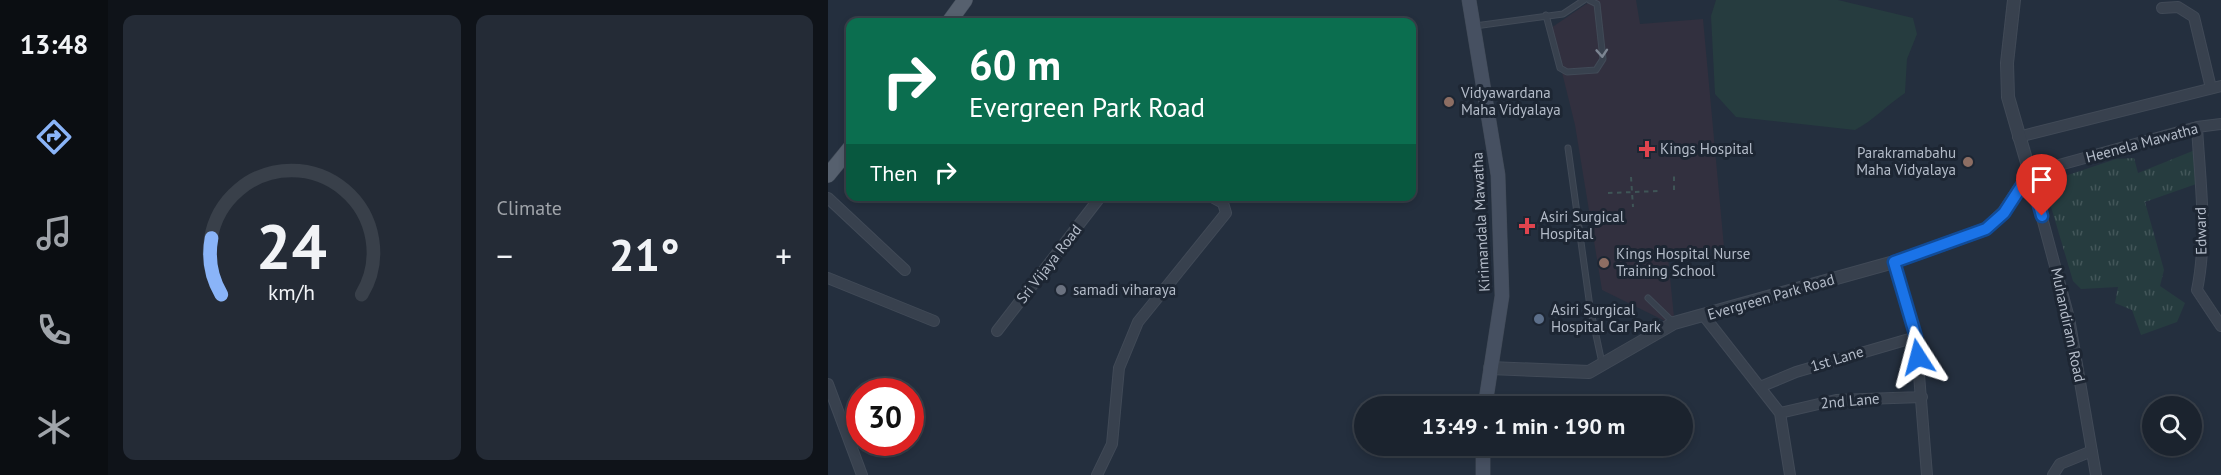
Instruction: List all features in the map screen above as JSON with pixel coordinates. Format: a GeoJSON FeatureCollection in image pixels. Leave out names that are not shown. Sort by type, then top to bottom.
{"type":"FeatureCollection","features":[{"type":"Feature","properties":{"kind":"main road"},"geometry":{"type":"LineString","coordinates":[[952,18],[965,0]]}},
{"type":"Feature","properties":{"kind":"main road","name":"Kirimandala Mawatha"},"geometry":{"type":"LineString","coordinates":[[1469,0],[1498,175],[1502,296],[1486,396]]}},
{"type":"Feature","properties":{"kind":"main road"},"geometry":{"type":"LineString","coordinates":[[828,175],[846,153]]}},
{"type":"Feature","properties":{"kind":"main road"},"geometry":{"type":"LineString","coordinates":[[1483,456],[1483,475]]}},
{"type":"Feature","properties":{"kind":"street","name":"Muhandiram Road"},"geometry":{"type":"LineString","coordinates":[[2014,0],[2007,63],[2008,86],[2018,137],[2069,318],[2096,475]]}},
{"type":"Feature","properties":{"kind":"street"},"geometry":{"type":"LineString","coordinates":[[2018,137],[2216,87],[2194,17],[2178,7],[2162,8]]}},
{"type":"Feature","properties":{"kind":"street","name":"Heenela Mawatha"},"geometry":{"type":"LineString","coordinates":[[2030,173],[2197,128],[2221,124]]}},
{"type":"Feature","properties":{"kind":"street","name":"Edward"},"geometry":{"type":"LineString","coordinates":[[2197,128],[2202,217],[2202,268],[2197,290],[2221,326]]}},
{"type":"Feature","properties":{"kind":"street","name":"Evergreen Park Road"},"geometry":{"type":"LineString","coordinates":[[1490,368],[1576,374],[1589,372],[1674,323],[1894,262],[1986,229],[2004,213],[2030,173]]}},
{"type":"Feature","properties":{"kind":"street"},"geometry":{"type":"LineString","coordinates":[[828,198],[905,270]]}},
{"type":"Feature","properties":{"kind":"street","name":"Sri Vijaya Road"},"geometry":{"type":"LineString","coordinates":[[997,331],[1097,201]]}},
{"type":"Feature","properties":{"kind":"street"},"geometry":{"type":"LineString","coordinates":[[1097,475],[1112,444],[1119,368],[1138,321],[1226,213],[1223,204],[1218,201]]}},
{"type":"Feature","properties":{"kind":"street"},"geometry":{"type":"LineString","coordinates":[[1894,262],[1916,337],[1927,475]]}},
{"type":"Feature","properties":{"kind":"street"},"geometry":{"type":"LineString","coordinates":[[828,278],[934,321]]}},
{"type":"Feature","properties":{"kind":"street"},"geometry":{"type":"LineString","coordinates":[[1704,316],[1780,413],[1790,475]]}},
{"type":"Feature","properties":{"kind":"street","name":"1st Lane"},"geometry":{"type":"LineString","coordinates":[[1760,387],[1818,365],[1916,337]]}},
{"type":"Feature","properties":{"kind":"street"},"geometry":{"type":"LineString","coordinates":[[828,384],[862,475]]}},
{"type":"Feature","properties":{"kind":"street","name":"2nd Lane"},"geometry":{"type":"LineString","coordinates":[[1780,413],[1836,400],[1922,397]]}},
{"type":"Feature","properties":{"kind":"street"},"geometry":{"type":"LineString","coordinates":[[2053,475],[2060,464],[2092,451]]}},
{"type":"Feature","properties":{"kind":"lane"},"geometry":{"type":"LineString","coordinates":[[1474,26],[1563,14],[1584,0]]}},
{"type":"Feature","properties":{"kind":"lane"},"geometry":{"type":"LineString","coordinates":[[1546,15],[1560,68],[1567,72],[1596,70],[1603,59],[1597,4],[1589,0]]}},
{"type":"Feature","properties":{"kind":"lane"},"geometry":{"type":"LineString","coordinates":[[1568,148],[1590,308],[1602,363]]}},
{"type":"Feature","properties":{"kind":"lane"},"geometry":{"type":"LineString","coordinates":[[1648,298],[1674,323]]}},
{"type":"Feature","properties":{"kind":"path"},"geometry":{"type":"LineString","coordinates":[[1674,175],[1674,190]]}},
{"type":"Feature","properties":{"kind":"path"},"geometry":{"type":"LineString","coordinates":[[1631,177],[1633,207]]}},
{"type":"Feature","properties":{"kind":"path"},"geometry":{"type":"LineString","coordinates":[[1608,193],[1660,191]]}},
{"type":"Feature","properties":{"kind":"shaded area","name":"Kings Hospital"},"geometry":{"type":"Polygon","coordinates":[[[1592,0],[1636,0],[1640,24],[1703,19],[1724,247],[1668,257],[1674,317],[1665,321],[1602,290],[1575,125],[1551,28],[1592,0]]]}},
{"type":"Feature","properties":{"kind":"green space"},"geometry":{"type":"Polygon","coordinates":[[[1716,0],[1838,0],[1913,18],[1917,34],[1907,59],[1905,93],[1855,130],[1736,117],[1715,94],[1711,16],[1716,0]]]}},
{"type":"Feature","properties":{"kind":"green space"},"geometry":{"type":"Polygon","coordinates":[[[2195,150],[2199,183],[2145,202],[2164,270],[2160,286],[2185,303],[2177,322],[2141,335],[2132,310],[2115,303],[2118,287],[2081,289],[2073,281],[2044,183],[2116,159],[2134,158],[2138,173],[2195,150]]]}},
{"type":"Feature","properties":{"kind":"place","name":"Vidyawardana Maha Vidyalaya"},"geometry":{"type":"Point","coordinates":[1449,102]}},
{"type":"Feature","properties":{"kind":"place","name":"Kings Hospital"},"geometry":{"type":"Point","coordinates":[1647,149]}},
{"type":"Feature","properties":{"kind":"place","name":"Parakramabahu Maha Vidyalaya"},"geometry":{"type":"Point","coordinates":[1968,162]}},
{"type":"Feature","properties":{"kind":"place","name":"Asiri Surgical Hospital"},"geometry":{"type":"Point","coordinates":[1527,226]}},
{"type":"Feature","properties":{"kind":"place","name":"Kings Hospital Nurse Training School"},"geometry":{"type":"Point","coordinates":[1604,263]}},
{"type":"Feature","properties":{"kind":"place","name":"samadi viharaya"},"geometry":{"type":"Point","coordinates":[1061,290]}},
{"type":"Feature","properties":{"kind":"place","name":"Asiri Surgical Hospital Car Park"},"geometry":{"type":"Point","coordinates":[1539,319]}},
{"type":"Feature","properties":{"kind":"route"},"geometry":{"type":"LineString","coordinates":[[1918,357],[1916,337],[1894,262],[1986,229],[2004,213],[2030,173],[2042,216]]}}]}
